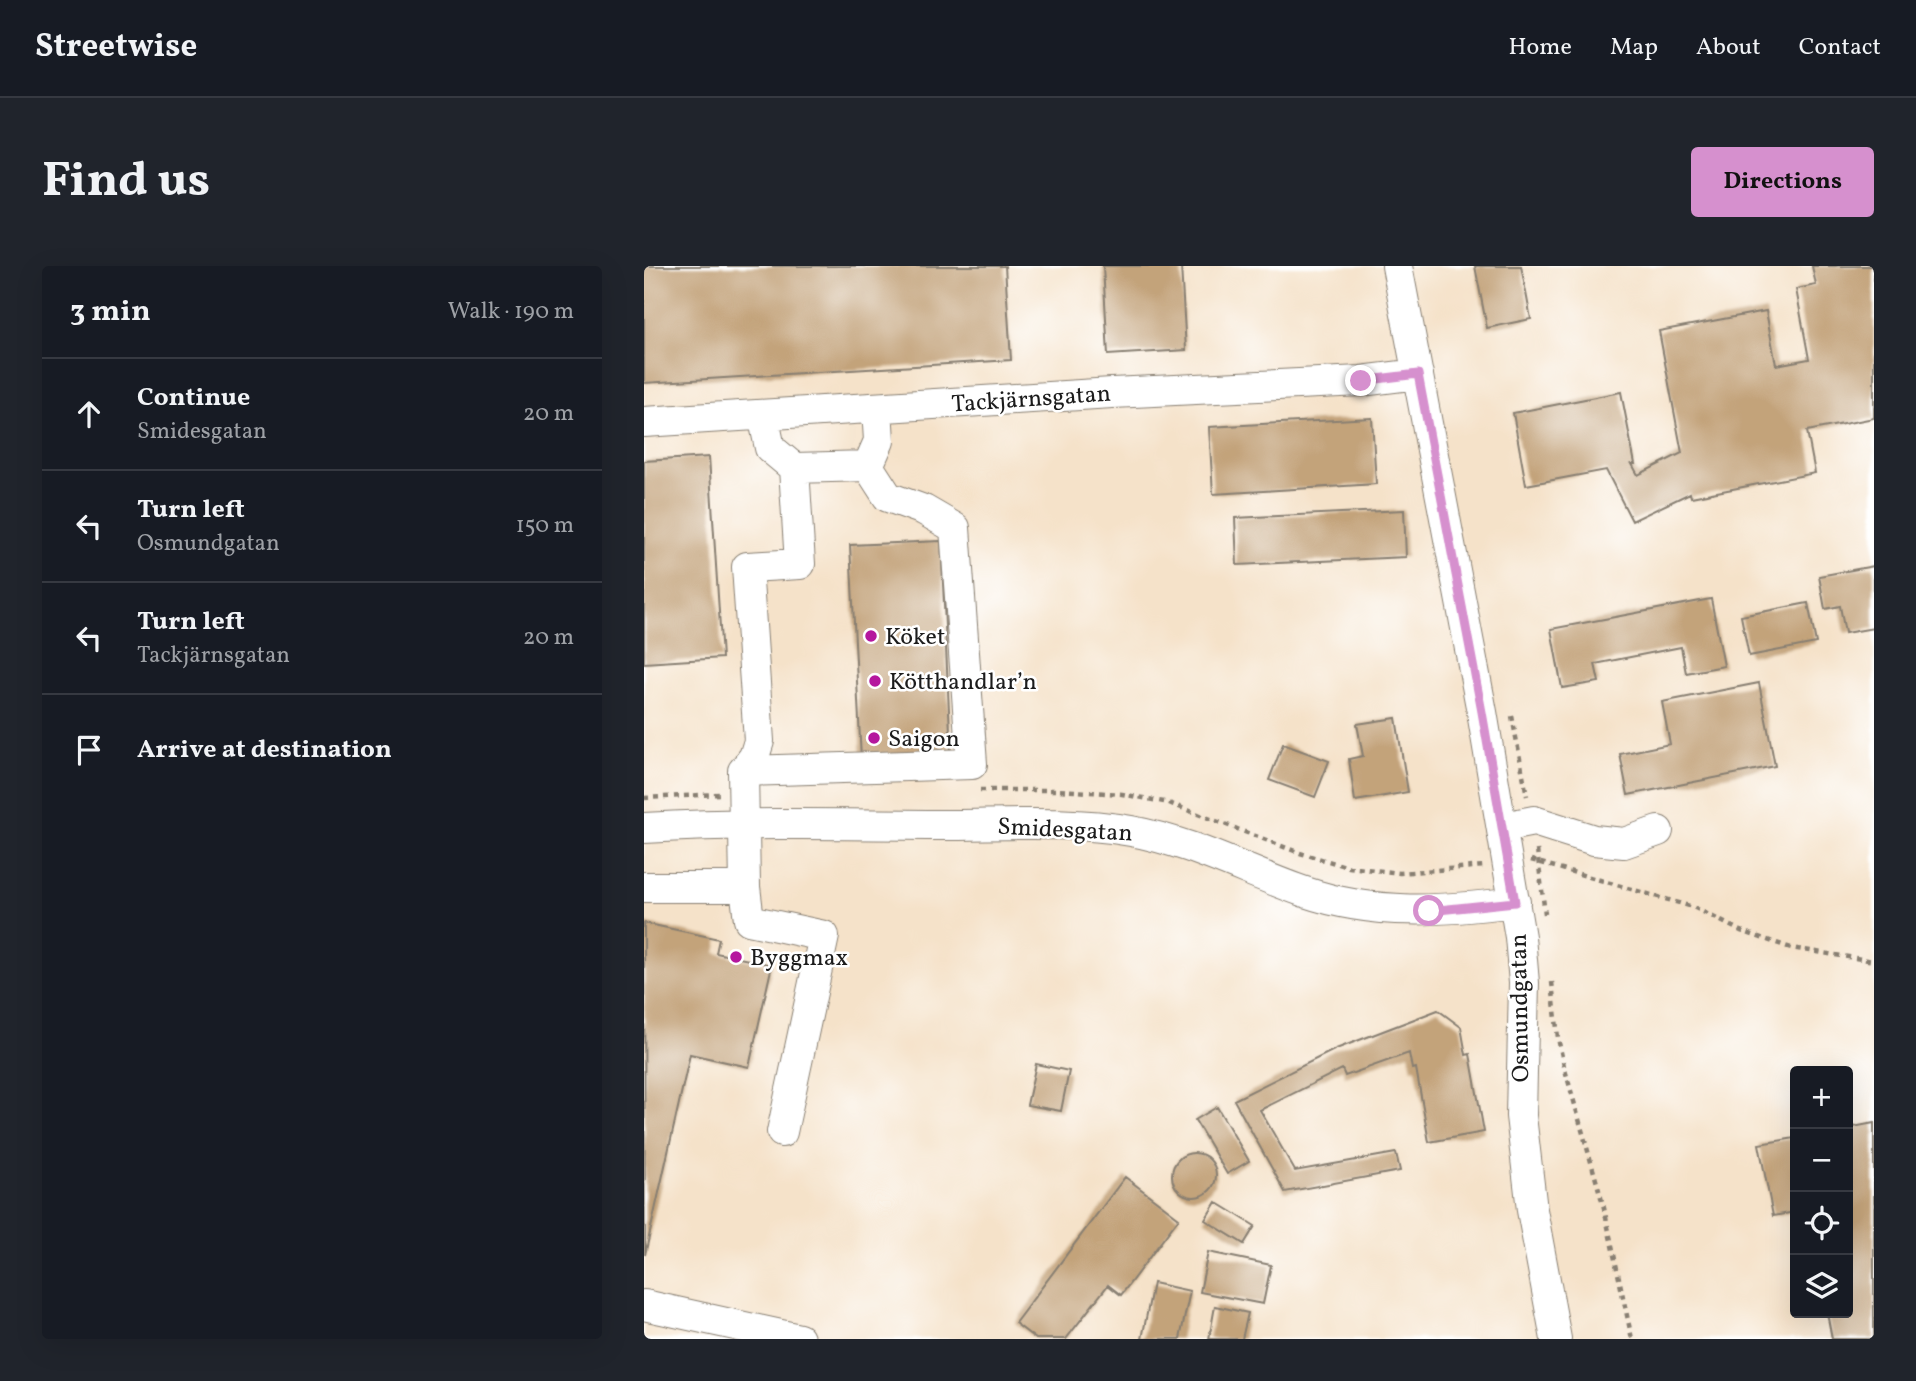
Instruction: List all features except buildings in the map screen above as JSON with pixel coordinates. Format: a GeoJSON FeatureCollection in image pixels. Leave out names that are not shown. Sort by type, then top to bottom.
{"type":"FeatureCollection","features":[{"type":"Feature","properties":{"kind":"street","name":"Osmundgatan"},"geometry":{"type":"LineString","coordinates":[[1398,266],[1515,902],[1524,983],[1521,1116],[1525,1161],[1556,1339]]}},
{"type":"Feature","properties":{"kind":"street","name":"Tackjärnsgatan"},"geometry":{"type":"LineString","coordinates":[[644,422],[1361,381],[1418,374]]}},
{"type":"Feature","properties":{"kind":"street"},"geometry":{"type":"LineString","coordinates":[[868,466],[879,441],[877,408]]}},
{"type":"Feature","properties":{"kind":"street"},"geometry":{"type":"LineString","coordinates":[[763,415],[770,448],[794,468],[868,466]]}},
{"type":"Feature","properties":{"kind":"street"},"geometry":{"type":"LineString","coordinates":[[743,771],[972,764],[955,528],[925,510],[888,497],[868,466]]}},
{"type":"Feature","properties":{"kind":"street"},"geometry":{"type":"LineString","coordinates":[[782,1132],[824,936],[750,920],[745,887],[742,824],[743,771],[754,757],[759,741],[747,567],[800,564],[794,468]]}},
{"type":"Feature","properties":{"kind":"street"},"geometry":{"type":"LineString","coordinates":[[1503,827],[1534,821],[1594,840],[1624,843],[1658,831]]}},
{"type":"Feature","properties":{"kind":"street","name":"Smidesgatan"},"geometry":{"type":"LineString","coordinates":[[644,828],[742,824],[1094,826],[1164,839],[1307,892],[1353,905],[1429,911],[1515,902]]}},
{"type":"Feature","properties":{"kind":"street"},"geometry":{"type":"LineString","coordinates":[[644,887],[745,887]]}},
{"type":"Feature","properties":{"kind":"street"},"geometry":{"type":"LineString","coordinates":[[644,1305],[799,1339]]}},
{"type":"Feature","properties":{"kind":"path"},"geometry":{"type":"LineString","coordinates":[[1539,861],[1693,907],[1741,931],[1791,948],[1874,961]]}},
{"type":"Feature","properties":{"kind":"place","name":"Köket"},"geometry":{"type":"Point","coordinates":[871,636]}},
{"type":"Feature","properties":{"kind":"place","name":"Kötthandlar’n"},"geometry":{"type":"Point","coordinates":[875,681]}},
{"type":"Feature","properties":{"kind":"place","name":"Saigon"},"geometry":{"type":"Point","coordinates":[874,738]}},
{"type":"Feature","properties":{"kind":"place","name":"Byggmax"},"geometry":{"type":"Point","coordinates":[736,957]}},
{"type":"Feature","properties":{"kind":"route"},"geometry":{"type":"LineString","coordinates":[[1361,381],[1418,374],[1515,902],[1429,911]]}}]}
